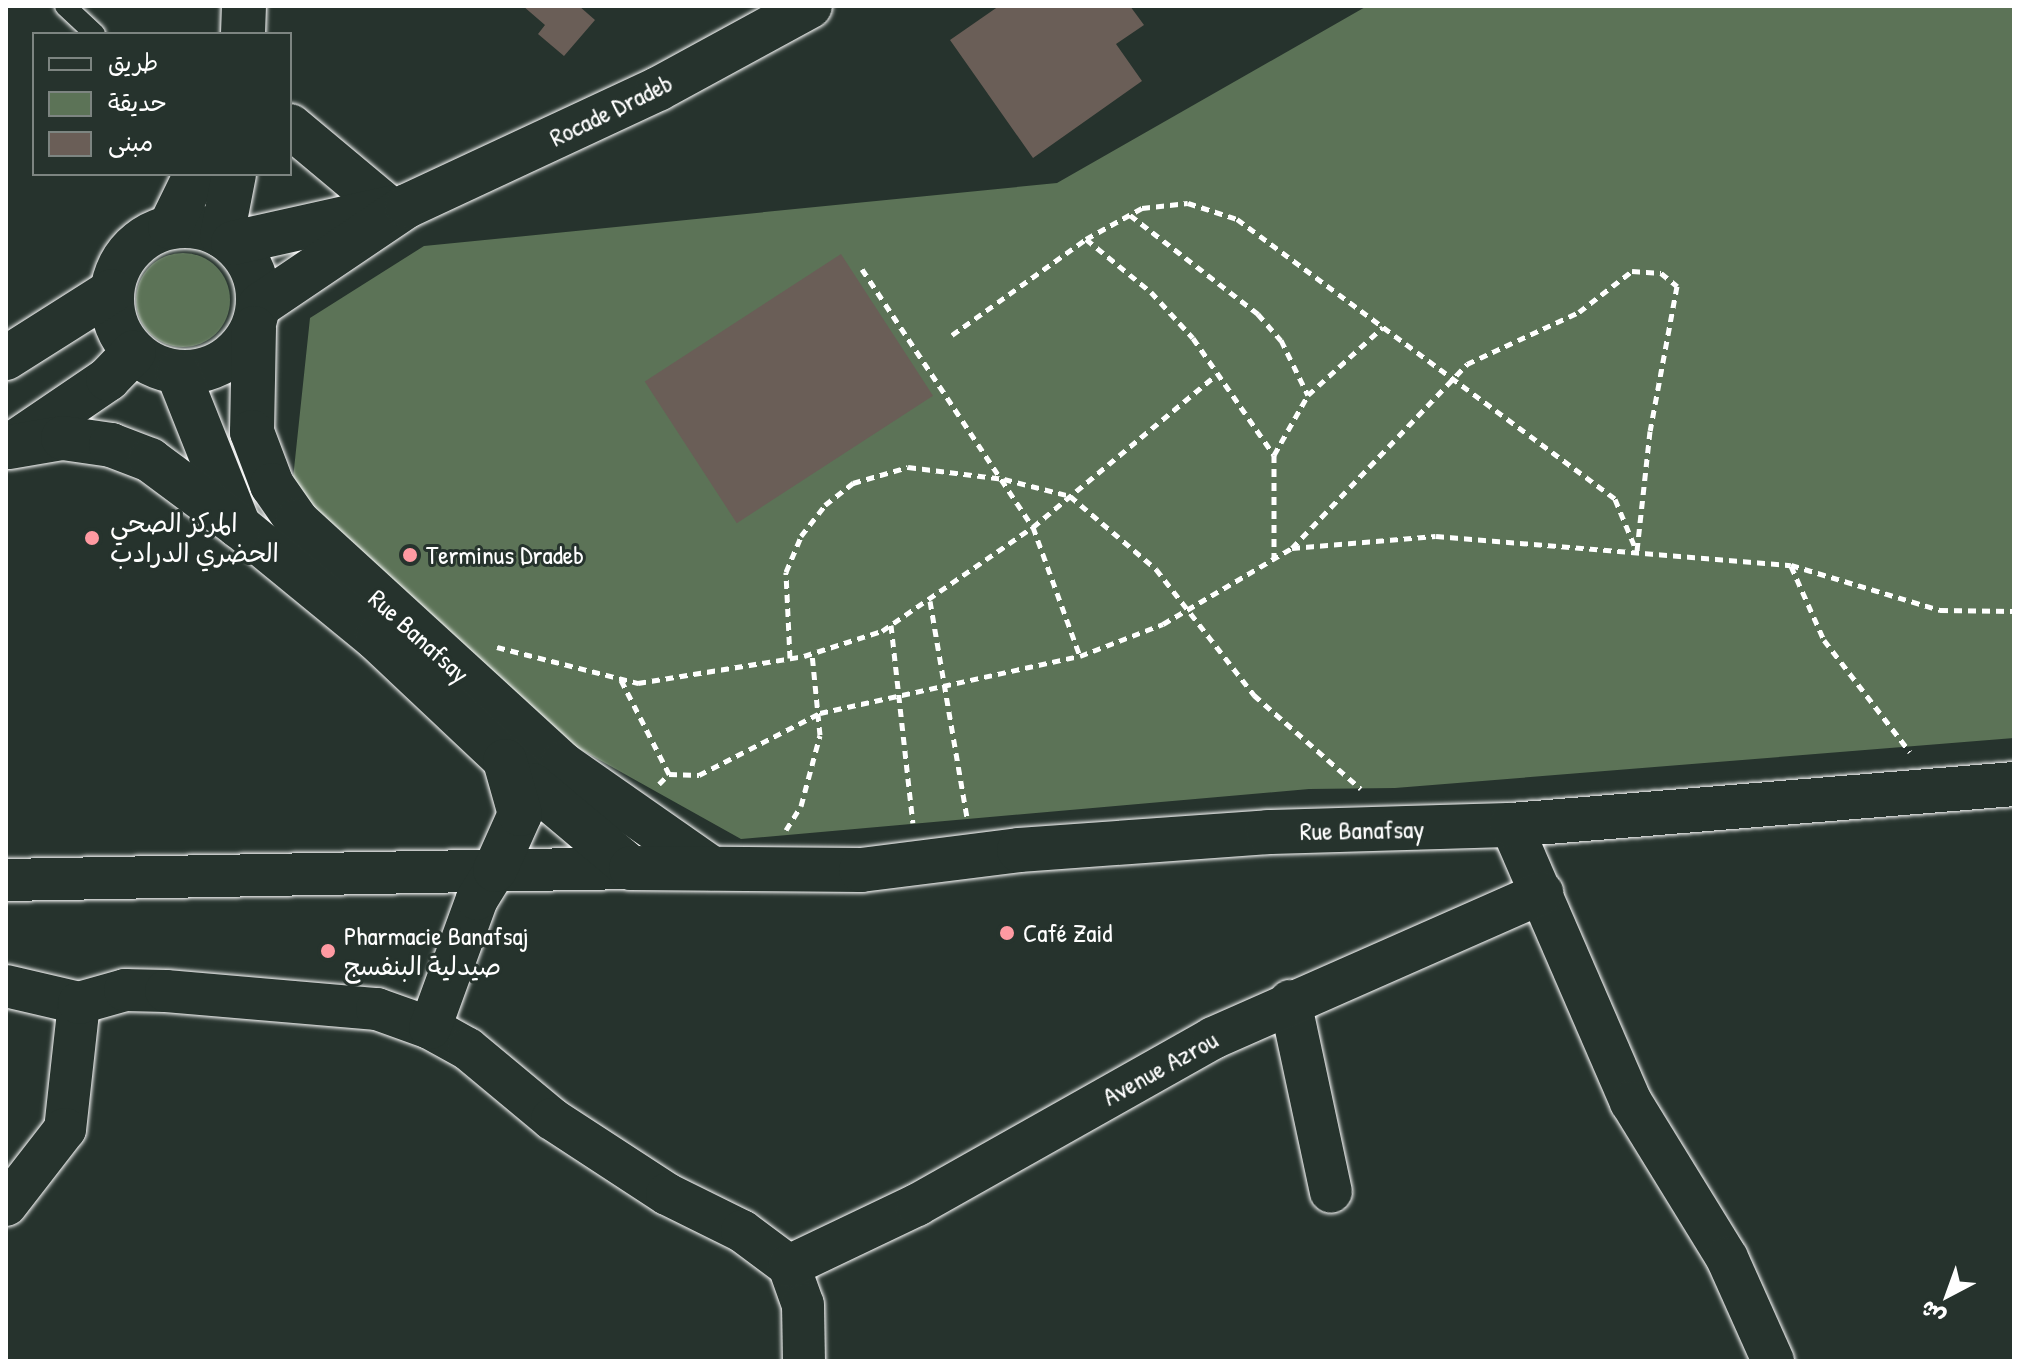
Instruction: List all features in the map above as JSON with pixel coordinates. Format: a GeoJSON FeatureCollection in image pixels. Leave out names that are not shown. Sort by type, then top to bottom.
{"type":"FeatureCollection","features":[{"type":"Feature","properties":{"kind":"main road","name":"Rocade Dradeb"},"geometry":{"type":"LineString","coordinates":[[257,316],[398,207],[658,89],[810,6]]}},
{"type":"Feature","properties":{"kind":"main road"},"geometry":{"type":"LineString","coordinates":[[292,128],[398,207]]}},
{"type":"Feature","properties":{"kind":"main road"},"geometry":{"type":"LineString","coordinates":[[170,227],[227,240],[250,265],[257,316],[240,349],[212,368],[178,373],[134,352],[116,324],[112,291],[130,250],[170,227],[195,176]]}},
{"type":"Feature","properties":{"kind":"main road"},"geometry":{"type":"LineString","coordinates":[[227,240],[234,176]]}},
{"type":"Feature","properties":{"kind":"main road","name":"Rocade Dradeb"},"geometry":{"type":"LineString","coordinates":[[227,240],[398,207]]}},
{"type":"Feature","properties":{"kind":"main road"},"geometry":{"type":"LineString","coordinates":[[6,358],[112,291]]}},
{"type":"Feature","properties":{"kind":"main road","name":"Rue Banafsay"},"geometry":{"type":"LineString","coordinates":[[257,316],[252,432],[272,485],[297,521],[562,764],[711,868]]}},
{"type":"Feature","properties":{"kind":"main road"},"geometry":{"type":"LineString","coordinates":[[7,449],[108,379],[134,352]]}},
{"type":"Feature","properties":{"kind":"main road","name":"Rue Banafsay"},"geometry":{"type":"LineString","coordinates":[[178,373],[239,526],[377,639],[505,761],[631,868],[861,870],[973,856],[1268,832],[1511,825],[2014,784]]}},
{"type":"Feature","properties":{"kind":"main road"},"geometry":{"type":"LineString","coordinates":[[7,449],[63,438],[111,445],[150,460],[239,526]]}},
{"type":"Feature","properties":{"kind":"main road"},"geometry":{"type":"LineString","coordinates":[[495,870],[520,814],[505,761]]}},
{"type":"Feature","properties":{"kind":"street"},"geometry":{"type":"LineString","coordinates":[[1511,825],[1631,1102],[1727,1258],[1773,1361]]}},
{"type":"Feature","properties":{"kind":"street","name":"Rue Banafsay"},"geometry":{"type":"LineString","coordinates":[[6,880],[631,868]]}},
{"type":"Feature","properties":{"kind":"street"},"geometry":{"type":"LineString","coordinates":[[430,1028],[468,920],[495,870]]}},
{"type":"Feature","properties":{"kind":"street","name":"Avenue Azrou"},"geometry":{"type":"LineString","coordinates":[[789,1266],[917,1205],[1290,1001],[1542,893]]}},
{"type":"Feature","properties":{"kind":"street"},"geometry":{"type":"LineString","coordinates":[[6,986],[79,1003],[125,990],[364,1007],[430,1028],[468,1049],[552,1119],[667,1194],[742,1231],[789,1266],[803,1305],[804,1361]]}},
{"type":"Feature","properties":{"kind":"street"},"geometry":{"type":"LineString","coordinates":[[1290,1001],[1331,1192]]}},
{"type":"Feature","properties":{"kind":"street"},"geometry":{"type":"LineString","coordinates":[[6,1205],[65,1129],[79,1003]]}},
{"type":"Feature","properties":{"kind":"lane"},"geometry":{"type":"LineString","coordinates":[[65,6],[93,32]]}},
{"type":"Feature","properties":{"kind":"path"},"geometry":{"type":"LineString","coordinates":[[952,335],[1086,239],[1130,215],[1188,203],[1237,219],[1615,499],[1637,552]]}},
{"type":"Feature","properties":{"kind":"path"},"geometry":{"type":"LineString","coordinates":[[1130,215],[1258,314],[1281,340],[1308,395]]}},
{"type":"Feature","properties":{"kind":"path"},"geometry":{"type":"LineString","coordinates":[[1086,239],[1151,292],[1193,338],[1274,455]]}},
{"type":"Feature","properties":{"kind":"path"},"geometry":{"type":"LineString","coordinates":[[862,269],[1033,527],[1080,656]]}},
{"type":"Feature","properties":{"kind":"path"},"geometry":{"type":"LineString","coordinates":[[629,813],[669,774],[699,775],[820,713],[1080,656],[1187,610],[1292,548],[1467,364],[1579,312],[1632,271],[1661,273],[1677,286],[1650,431],[1637,552]]}},
{"type":"Feature","properties":{"kind":"path"},"geometry":{"type":"LineString","coordinates":[[1274,558],[1274,455],[1308,395],[1383,327]]}},
{"type":"Feature","properties":{"kind":"path"},"geometry":{"type":"LineString","coordinates":[[484,644],[638,683],[812,653],[891,625],[1033,527],[1216,375]]}},
{"type":"Feature","properties":{"kind":"path"},"geometry":{"type":"LineString","coordinates":[[790,658],[786,572],[801,536],[825,505],[853,483],[908,467],[1004,479],[1070,496],[1156,569],[1254,695],[1367,793]]}},
{"type":"Feature","properties":{"kind":"path"},"geometry":{"type":"LineString","coordinates":[[1292,548],[1436,536],[1791,565],[1940,610],[2014,611]]}},
{"type":"Feature","properties":{"kind":"path"},"geometry":{"type":"LineString","coordinates":[[1791,565],[1824,640],[1938,790]]}},
{"type":"Feature","properties":{"kind":"path"},"geometry":{"type":"LineString","coordinates":[[930,601],[973,856]]}},
{"type":"Feature","properties":{"kind":"path"},"geometry":{"type":"LineString","coordinates":[[891,625],[901,693],[917,863]]}},
{"type":"Feature","properties":{"kind":"path"},"geometry":{"type":"LineString","coordinates":[[763,869],[801,806],[820,713],[812,653]]}},
{"type":"Feature","properties":{"kind":"path"},"geometry":{"type":"LineString","coordinates":[[621,679],[669,774]]}},
{"type":"Feature","properties":{"kind":"green space"},"geometry":{"type":"Polygon","coordinates":[[[1367,6],[2014,6],[2014,738],[1395,788],[1309,789],[741,839],[544,729],[292,488],[310,318],[424,246],[1057,183],[1367,6]]]}},
{"type":"Feature","properties":{"kind":"green space"},"geometry":{"type":"Polygon","coordinates":[[[183,253],[201,256],[216,267],[227,282],[230,300],[227,318],[216,333],[201,344],[183,347],[165,344],[150,333],[139,318],[136,300],[139,282],[150,267],[165,256],[183,253]]]}},
{"type":"Feature","properties":{"kind":"building"},"geometry":{"type":"Polygon","coordinates":[[[523,6],[579,6],[595,20],[564,56],[538,34],[545,25],[523,6]]]}},
{"type":"Feature","properties":{"kind":"building"},"geometry":{"type":"Polygon","coordinates":[[[999,6],[1130,6],[1144,25],[1116,44],[1142,81],[1033,158],[950,40],[999,6]]]}},
{"type":"Feature","properties":{"kind":"building"},"geometry":{"type":"Polygon","coordinates":[[[841,254],[933,396],[737,523],[645,381],[841,254]]]}},
{"type":"Feature","properties":{"kind":"place","name":"المركز الصحي الحضري الدرادب"},"geometry":{"type":"Point","coordinates":[92,538]}},
{"type":"Feature","properties":{"kind":"place","name":"Terminus Dradeb"},"geometry":{"type":"Point","coordinates":[410,555]}},
{"type":"Feature","properties":{"kind":"place","name":"Café Zaid"},"geometry":{"type":"Point","coordinates":[1007,933]}},
{"type":"Feature","properties":{"kind":"place","name":"Pharmacie Banafsaj صيدلية البنفسج"},"geometry":{"type":"Point","coordinates":[328,951]}}]}
